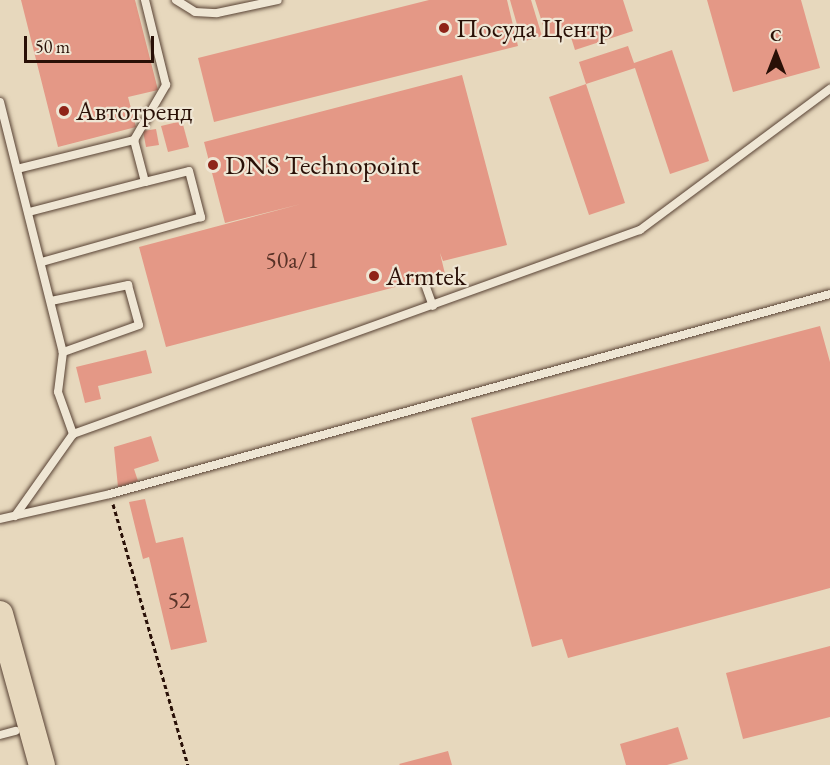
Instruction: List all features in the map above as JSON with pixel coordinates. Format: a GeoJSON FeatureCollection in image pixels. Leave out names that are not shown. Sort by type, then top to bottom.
{"type":"FeatureCollection","features":[{"type":"Feature","properties":{"kind":"main road"},"geometry":{"type":"LineString","coordinates":[[0,615],[42,765]]}},
{"type":"Feature","properties":{"kind":"main road"},"geometry":{"type":"LineString","coordinates":[[0,678],[8,733],[24,765]]}},
{"type":"Feature","properties":{"kind":"lane"},"geometry":{"type":"LineString","coordinates":[[145,0],[166,85],[134,140],[145,182]]}},
{"type":"Feature","properties":{"kind":"lane"},"geometry":{"type":"LineString","coordinates":[[176,0],[195,12],[217,13],[278,0]]}},
{"type":"Feature","properties":{"kind":"lane"},"geometry":{"type":"LineString","coordinates":[[15,516],[73,434],[640,230],[830,89]]}},
{"type":"Feature","properties":{"kind":"lane"},"geometry":{"type":"LineString","coordinates":[[0,102],[63,352],[58,392],[73,434]]}},
{"type":"Feature","properties":{"kind":"lane"},"geometry":{"type":"LineString","coordinates":[[17,169],[134,140]]}},
{"type":"Feature","properties":{"kind":"lane"},"geometry":{"type":"LineString","coordinates":[[28,212],[189,171],[201,217],[42,262]]}},
{"type":"Feature","properties":{"kind":"lane"},"geometry":{"type":"LineString","coordinates":[[51,301],[128,285],[139,325],[63,352]]}},
{"type":"Feature","properties":{"kind":"lane"},"geometry":{"type":"LineString","coordinates":[[426,287],[433,306]]}},
{"type":"Feature","properties":{"kind":"lane"},"geometry":{"type":"LineString","coordinates":[[0,519],[110,494],[830,294]]}},
{"type":"Feature","properties":{"kind":"path"},"geometry":{"type":"LineString","coordinates":[[110,494],[188,765]]}},
{"type":"Feature","properties":{"kind":"building"},"geometry":{"type":"Polygon","coordinates":[[[21,0],[135,0],[158,90],[128,97],[136,127],[58,147],[21,0]]]}},
{"type":"Feature","properties":{"kind":"building"},"geometry":{"type":"Polygon","coordinates":[[[429,0],[507,0],[518,46],[214,122],[198,58],[429,0]]]}},
{"type":"Feature","properties":{"kind":"building"},"geometry":{"type":"Polygon","coordinates":[[[510,0],[531,0],[542,36],[522,42],[510,0]]]}},
{"type":"Feature","properties":{"kind":"building"},"geometry":{"type":"Polygon","coordinates":[[[535,0],[623,0],[633,31],[575,50],[569,31],[547,38],[535,0]]]}},
{"type":"Feature","properties":{"kind":"building"},"geometry":{"type":"Polygon","coordinates":[[[707,0],[801,0],[820,68],[733,92],[707,0]]]}},
{"type":"Feature","properties":{"kind":"building"},"geometry":{"type":"Polygon","coordinates":[[[628,46],[634,63],[672,50],[709,161],[670,174],[635,68],[586,84],[579,62],[628,46]]]}},
{"type":"Feature","properties":{"kind":"building"},"geometry":{"type":"Polygon","coordinates":[[[462,75],[507,245],[443,261],[440,253],[445,274],[166,347],[139,247],[301,204],[225,223],[204,142],[462,75]]]}},
{"type":"Feature","properties":{"kind":"building"},"geometry":{"type":"Polygon","coordinates":[[[586,84],[625,203],[589,215],[549,97],[586,84]]]}},
{"type":"Feature","properties":{"kind":"building"},"geometry":{"type":"Polygon","coordinates":[[[182,121],[189,147],[168,152],[161,126],[182,121]]]}},
{"type":"Feature","properties":{"kind":"building"},"geometry":{"type":"Polygon","coordinates":[[[156,129],[159,145],[146,147],[143,131],[156,129]]]}},
{"type":"Feature","properties":{"kind":"building"},"geometry":{"type":"Polygon","coordinates":[[[820,326],[830,362],[830,588],[568,658],[562,639],[532,647],[471,418],[820,326]]]}},
{"type":"Feature","properties":{"kind":"building"},"geometry":{"type":"Polygon","coordinates":[[[146,350],[152,373],[98,386],[101,399],[85,403],[76,367],[146,350]]]}},
{"type":"Feature","properties":{"kind":"building"},"geometry":{"type":"Polygon","coordinates":[[[151,436],[159,461],[134,469],[138,481],[118,487],[114,447],[151,436]]]}},
{"type":"Feature","properties":{"kind":"building"},"geometry":{"type":"Polygon","coordinates":[[[145,499],[156,543],[183,537],[207,642],[171,650],[149,557],[143,559],[129,502],[145,499]]]}},
{"type":"Feature","properties":{"kind":"building"},"geometry":{"type":"Polygon","coordinates":[[[830,646],[830,717],[743,739],[726,673],[830,646]]]}},
{"type":"Feature","properties":{"kind":"building"},"geometry":{"type":"Polygon","coordinates":[[[678,727],[688,759],[667,765],[626,765],[620,744],[678,727]]]}},
{"type":"Feature","properties":{"kind":"building"},"geometry":{"type":"Polygon","coordinates":[[[448,751],[452,765],[399,764],[448,751]]]}},
{"type":"Feature","properties":{"kind":"place","name":"Посуда Центр"},"geometry":{"type":"Point","coordinates":[444,28]}},
{"type":"Feature","properties":{"kind":"place","name":"Автотренд"},"geometry":{"type":"Point","coordinates":[64,111]}},
{"type":"Feature","properties":{"kind":"place","name":"DNS Technopoint"},"geometry":{"type":"Point","coordinates":[213,165]}},
{"type":"Feature","properties":{"kind":"place","name":"Armtek"},"geometry":{"type":"Point","coordinates":[374,276]}}]}
